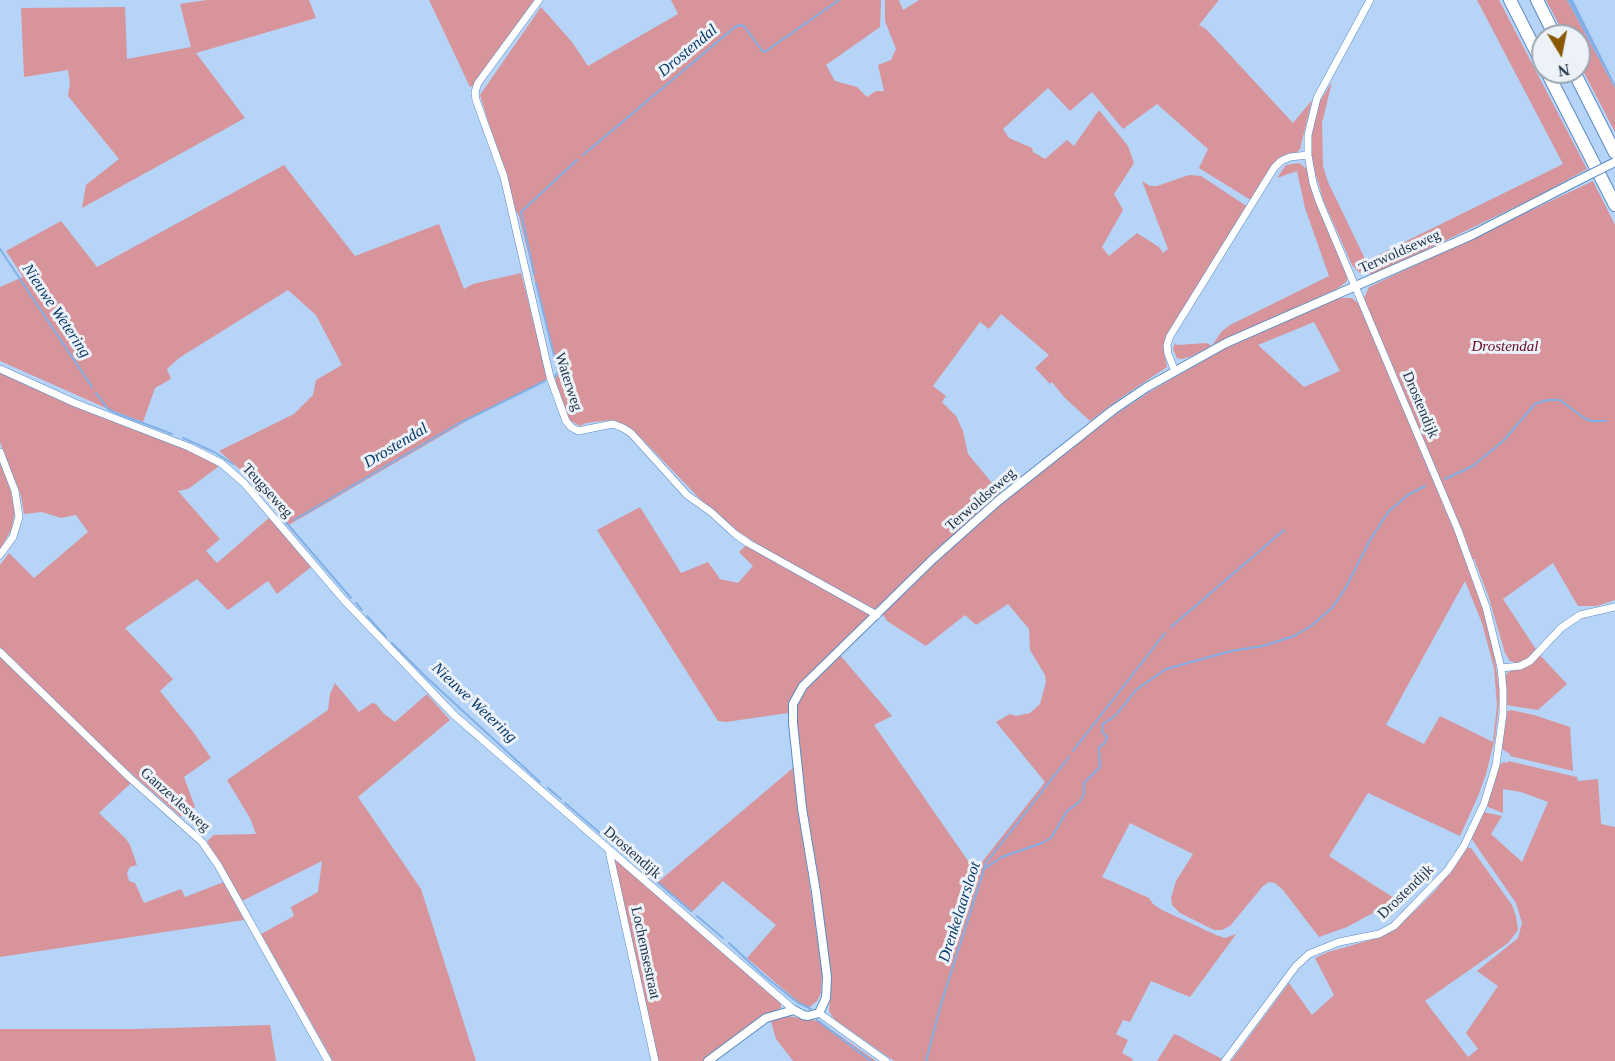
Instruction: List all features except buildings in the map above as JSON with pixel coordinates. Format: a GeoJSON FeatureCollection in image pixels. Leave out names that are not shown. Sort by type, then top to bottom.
{"type":"FeatureCollection","features":[{"type":"Feature","properties":{"kind":"highway"},"geometry":{"type":"LineString","coordinates":[[1510,0],[1531,41]]}},
{"type":"Feature","properties":{"kind":"highway"},"geometry":{"type":"LineString","coordinates":[[1537,0],[1549,24]]}},
{"type":"Feature","properties":{"kind":"highway"},"geometry":{"type":"LineString","coordinates":[[1552,84],[1615,205]]}},
{"type":"Feature","properties":{"kind":"highway"},"geometry":{"type":"LineString","coordinates":[[1580,84],[1615,153]]}},
{"type":"Feature","properties":{"kind":"street","name":"Waterweg"},"geometry":{"type":"LineString","coordinates":[[538,0],[478,83],[475,93],[504,177],[550,377],[566,421],[570,428],[578,431],[613,424],[623,428],[631,433],[687,495],[747,543],[877,615]]}},
{"type":"Feature","properties":{"kind":"street","name":"Drostendijk"},"geometry":{"type":"LineString","coordinates":[[1225,1061],[1296,966],[1309,954],[1339,942],[1379,934],[1394,926],[1448,870],[1464,846],[1484,804],[1496,765],[1503,714],[1501,668],[1486,606],[1458,530],[1316,192],[1308,155],[1308,135],[1317,98],[1330,70],[1370,0]]}},
{"type":"Feature","properties":{"kind":"street"},"geometry":{"type":"LineString","coordinates":[[1175,371],[1168,354],[1167,345],[1170,336],[1274,168],[1281,161],[1290,157],[1308,155]]}},
{"type":"Feature","properties":{"kind":"street","name":"Terwoldseweg"},"geometry":{"type":"LineString","coordinates":[[816,1014],[826,998],[827,977],[802,808],[793,723],[793,704],[803,686],[933,559],[998,501],[1113,410],[1175,371],[1252,331],[1472,235],[1615,162]]}},
{"type":"Feature","properties":{"kind":"street","name":"Teugseweg"},"geometry":{"type":"LineString","coordinates":[[0,369],[75,403],[189,447],[221,463],[244,483],[343,599],[454,715]]}},
{"type":"Feature","properties":{"kind":"street"},"geometry":{"type":"LineString","coordinates":[[0,452],[15,491],[19,517],[13,537],[0,555]]}},
{"type":"Feature","properties":{"kind":"street"},"geometry":{"type":"LineString","coordinates":[[1501,668],[1520,666],[1530,661],[1562,628],[1580,615],[1615,607]]}},
{"type":"Feature","properties":{"kind":"street","name":"Ganzevlesweg"},"geometry":{"type":"LineString","coordinates":[[0,652],[130,778],[202,842],[218,865],[328,1061]]}},
{"type":"Feature","properties":{"kind":"street","name":"Drostendijk"},"geometry":{"type":"LineString","coordinates":[[454,715],[794,1010]]}},
{"type":"Feature","properties":{"kind":"street","name":"Lochemsestraat"},"geometry":{"type":"LineString","coordinates":[[609,851],[655,1061]]}},
{"type":"Feature","properties":{"kind":"street"},"geometry":{"type":"LineString","coordinates":[[708,1061],[766,1018],[794,1010],[802,1015],[816,1014],[886,1061]]}},
{"type":"Feature","properties":{"kind":"green space"},"geometry":{"type":"Polygon","coordinates":[[[207,0],[309,0],[316,18],[196,53],[245,118],[82,208],[86,185],[119,159],[68,96],[70,83],[68,70],[24,77],[21,8],[125,7],[127,59],[191,47],[180,4],[207,0]]]}},
{"type":"Feature","properties":{"kind":"green space"},"geometry":{"type":"Polygon","coordinates":[[[429,0],[539,0],[478,82],[470,87],[429,0]]]}},
{"type":"Feature","properties":{"kind":"green space"},"geometry":{"type":"Polygon","coordinates":[[[671,0],[881,0],[880,27],[826,65],[835,81],[857,87],[867,97],[876,91],[884,91],[878,65],[891,60],[896,49],[885,21],[885,0],[899,0],[903,10],[919,0],[1219,0],[1199,25],[1206,29],[1293,123],[1312,100],[1300,149],[1278,159],[1253,199],[1249,199],[1199,168],[1208,149],[1157,104],[1123,129],[1092,92],[1070,111],[1048,88],[1003,129],[1009,138],[1032,148],[1033,152],[1045,159],[1067,140],[1074,146],[1099,110],[1128,146],[1134,163],[1114,194],[1123,210],[1102,247],[1109,256],[1137,233],[1159,247],[1163,253],[1168,249],[1142,181],[1150,186],[1157,186],[1189,175],[1201,176],[1248,207],[1163,345],[1167,367],[1090,421],[1035,368],[1049,355],[1001,314],[989,329],[980,322],[933,386],[946,396],[942,402],[956,416],[963,431],[968,454],[1002,495],[876,610],[765,549],[739,532],[705,504],[641,438],[623,424],[611,420],[586,423],[580,426],[566,415],[555,379],[558,374],[519,216],[480,95],[541,7],[572,42],[588,66],[678,14],[671,0]]]}},
{"type":"Feature","properties":{"kind":"green space"},"geometry":{"type":"Polygon","coordinates":[[[1477,0],[1499,0],[1531,61],[1531,84],[1543,84],[1587,169],[1540,195],[1395,265],[1373,274],[1360,273],[1352,265],[1324,202],[1311,159],[1310,137],[1319,103],[1332,82],[1322,123],[1323,166],[1328,182],[1366,261],[1563,164],[1477,0]]]}},
{"type":"Feature","properties":{"kind":"green space"},"geometry":{"type":"Polygon","coordinates":[[[1546,0],[1567,0],[1580,24],[1559,24],[1546,0]]]}},
{"type":"Feature","properties":{"kind":"green space"},"geometry":{"type":"Polygon","coordinates":[[[1591,44],[1615,88],[1615,132],[1590,84],[1591,44]]]}},
{"type":"Feature","properties":{"kind":"green space"},"geometry":{"type":"Polygon","coordinates":[[[1299,163],[1307,169],[1348,277],[1346,282],[1337,289],[1212,346],[1221,332],[1230,325],[1329,276],[1305,208],[1297,171],[1277,178],[1286,165],[1299,163]]]}},
{"type":"Feature","properties":{"kind":"green space"},"geometry":{"type":"Polygon","coordinates":[[[284,165],[355,256],[439,224],[464,289],[473,284],[521,273],[548,379],[470,419],[289,525],[250,478],[219,451],[294,414],[313,395],[316,380],[342,365],[316,315],[288,290],[179,358],[167,369],[171,379],[155,388],[143,422],[0,361],[0,287],[23,277],[6,251],[61,221],[97,267],[284,165]]]}},
{"type":"Feature","properties":{"kind":"green space"},"geometry":{"type":"Polygon","coordinates":[[[1593,181],[1615,225],[1615,600],[1597,606],[1578,606],[1553,563],[1503,599],[1537,651],[1524,661],[1517,663],[1510,661],[1505,653],[1488,595],[1474,559],[1467,562],[1493,646],[1500,696],[1495,738],[1486,774],[1460,836],[1368,793],[1329,856],[1397,900],[1347,927],[1319,937],[1283,890],[1275,883],[1269,882],[1263,886],[1230,926],[1222,930],[1214,930],[1180,913],[1172,905],[1171,898],[1176,881],[1193,854],[1130,823],[1102,877],[1149,898],[1162,910],[1216,935],[1225,938],[1236,934],[1240,929],[1190,997],[1151,981],[1130,1022],[1123,1020],[1116,1034],[1128,1040],[1122,1053],[1133,1059],[1132,1061],[894,1061],[834,1019],[829,1011],[831,972],[806,811],[796,725],[796,704],[805,689],[840,655],[892,716],[874,725],[975,871],[1045,782],[996,722],[1010,714],[1016,716],[1030,713],[1040,704],[1046,682],[1045,675],[1030,650],[1029,629],[1008,604],[976,625],[965,615],[926,646],[887,621],[882,613],[985,517],[1091,431],[1151,391],[1232,344],[1337,298],[1352,298],[1360,305],[1395,390],[1402,388],[1365,302],[1364,298],[1369,287],[1593,181]],[[1314,322],[1258,345],[1304,387],[1340,371],[1314,322]],[[1465,581],[1386,725],[1424,744],[1440,716],[1493,742],[1497,705],[1494,668],[1482,623],[1465,581]]]}},
{"type":"Feature","properties":{"kind":"green space"},"geometry":{"type":"Polygon","coordinates":[[[1175,343],[1177,345],[1207,343],[1212,346],[1181,359],[1177,358],[1173,349],[1175,343]]]}},
{"type":"Feature","properties":{"kind":"green space"},"geometry":{"type":"Polygon","coordinates":[[[0,373],[197,454],[216,464],[218,467],[188,489],[178,491],[220,539],[206,551],[217,563],[270,517],[311,567],[277,594],[268,581],[228,610],[197,579],[125,628],[173,679],[160,691],[211,758],[184,777],[195,807],[181,817],[98,744],[0,649],[0,565],[9,553],[34,578],[88,532],[76,515],[61,518],[42,512],[24,514],[21,496],[0,442],[0,373]]]}},
{"type":"Feature","properties":{"kind":"green space"},"geometry":{"type":"Polygon","coordinates":[[[0,461],[9,484],[15,510],[12,528],[0,550],[0,461]]]}},
{"type":"Feature","properties":{"kind":"green space"},"geometry":{"type":"Polygon","coordinates":[[[640,507],[681,573],[708,562],[720,579],[738,583],[753,566],[739,552],[746,545],[871,616],[789,708],[788,713],[726,722],[718,721],[597,530],[640,507]]]}},
{"type":"Feature","properties":{"kind":"green space"},"geometry":{"type":"Polygon","coordinates":[[[1539,654],[1567,684],[1538,710],[1506,705],[1507,673],[1539,654]]]}},
{"type":"Feature","properties":{"kind":"green space"},"geometry":{"type":"Polygon","coordinates":[[[0,657],[131,783],[99,813],[130,845],[137,865],[130,867],[127,873],[129,881],[135,883],[144,903],[181,889],[185,897],[224,882],[244,920],[0,957],[0,657]]]}},
{"type":"Feature","properties":{"kind":"green space"},"geometry":{"type":"Polygon","coordinates":[[[335,683],[359,712],[372,703],[376,704],[395,722],[427,694],[450,720],[358,797],[421,889],[476,1061],[333,1061],[261,934],[294,916],[291,907],[318,892],[322,861],[242,901],[207,841],[214,835],[256,834],[250,818],[227,780],[328,710],[330,694],[335,683]]]}},
{"type":"Feature","properties":{"kind":"green space"},"geometry":{"type":"Polygon","coordinates":[[[1511,710],[1570,727],[1573,771],[1510,756],[1502,749],[1505,712],[1511,710]]]}},
{"type":"Feature","properties":{"kind":"green space"},"geometry":{"type":"Polygon","coordinates":[[[1508,761],[1577,777],[1578,781],[1598,779],[1601,824],[1615,827],[1615,1061],[1231,1061],[1289,983],[1312,1015],[1334,995],[1315,958],[1381,937],[1400,925],[1436,890],[1466,847],[1471,848],[1512,905],[1518,930],[1508,943],[1425,1001],[1468,1057],[1478,1049],[1466,1033],[1498,986],[1477,971],[1518,938],[1522,923],[1516,903],[1471,838],[1483,812],[1502,816],[1491,834],[1522,862],[1548,802],[1521,792],[1503,789],[1503,813],[1488,807],[1499,765],[1504,762],[1508,763],[1508,761]]]}},
{"type":"Feature","properties":{"kind":"green space"},"geometry":{"type":"Polygon","coordinates":[[[793,768],[822,971],[821,993],[810,1007],[797,1001],[747,958],[776,925],[723,881],[692,912],[657,883],[793,768]]]}},
{"type":"Feature","properties":{"kind":"green space"},"geometry":{"type":"Polygon","coordinates":[[[614,858],[776,999],[781,1004],[781,1008],[762,1017],[703,1061],[658,1061],[614,858]]]}},
{"type":"Feature","properties":{"kind":"green space"},"geometry":{"type":"Polygon","coordinates":[[[787,1016],[819,1021],[876,1061],[793,1061],[776,1039],[771,1021],[787,1016]]]}},
{"type":"Feature","properties":{"kind":"green space"},"geometry":{"type":"Polygon","coordinates":[[[270,1025],[276,1061],[0,1061],[0,1029],[136,1029],[270,1025]]]}},
{"type":"Feature","properties":{"kind":"green space"},"geometry":{"type":"Polygon","coordinates":[[[1174,1034],[1222,1059],[1220,1061],[1157,1061],[1174,1034]]]}},
{"type":"Feature","properties":{"kind":"water"},"geometry":{"type":"Polygon","coordinates":[[[1567,0],[1573,0],[1585,24],[1580,24],[1567,0]]]}},
{"type":"Feature","properties":{"kind":"water"},"geometry":{"type":"Polygon","coordinates":[[[1591,36],[1615,84],[1615,88],[1591,44],[1591,36]]]}},
{"type":"Feature","properties":{"kind":"waterway","name":"Drostendal"},"geometry":{"type":"LineString","coordinates":[[583,155],[735,27],[744,26],[763,52],[839,0]]}},
{"type":"Feature","properties":{"kind":"waterway","name":"Drostendal"},"geometry":{"type":"LineString","coordinates":[[534,274],[521,212],[577,160]]}},
{"type":"Feature","properties":{"kind":"waterway","name":"Nieuwe Wetering"},"geometry":{"type":"LineString","coordinates":[[0,249],[92,387]]}},
{"type":"Feature","properties":{"kind":"waterway","name":"Drostendal"},"geometry":{"type":"LineString","coordinates":[[536,283],[558,372],[555,377]]}},
{"type":"Feature","properties":{"kind":"waterway","name":"Drostendal"},"geometry":{"type":"LineString","coordinates":[[294,520],[456,425],[545,381]]}},
{"type":"Feature","properties":{"kind":"waterway","name":"Nieuwe Wetering"},"geometry":{"type":"LineString","coordinates":[[96,393],[108,409],[172,434]]}},
{"type":"Feature","properties":{"kind":"waterway"},"geometry":{"type":"LineString","coordinates":[[1445,479],[1473,466],[1484,457],[1504,440],[1535,404],[1547,400],[1560,400],[1584,418],[1591,421],[1606,421]]}},
{"type":"Feature","properties":{"kind":"waterway","name":"Nieuwe Wetering"},"geometry":{"type":"LineString","coordinates":[[183,438],[214,452],[233,464]]}},
{"type":"Feature","properties":{"kind":"waterway"},"geometry":{"type":"LineString","coordinates":[[984,869],[1002,857],[1051,838],[1067,811],[1082,798],[1084,783],[1100,767],[1099,747],[1107,738],[1102,731],[1103,724],[1116,715],[1136,690],[1166,669],[1231,651],[1263,646],[1294,636],[1311,626],[1332,608],[1345,589],[1370,540],[1389,511],[1408,495],[1425,486]]}},
{"type":"Feature","properties":{"kind":"waterway","name":"Nieuwe Wetering"},"geometry":{"type":"LineString","coordinates":[[278,513],[351,598]]}},
{"type":"Feature","properties":{"kind":"waterway","name":"Drenkelaarsloot"},"geometry":{"type":"LineString","coordinates":[[1171,627],[1284,530]]}},
{"type":"Feature","properties":{"kind":"waterway","name":"Nieuwe Wetering"},"geometry":{"type":"LineString","coordinates":[[356,603],[362,610]]}},
{"type":"Feature","properties":{"kind":"waterway","name":"Nieuwe Wetering"},"geometry":{"type":"LineString","coordinates":[[367,616],[386,637]]}},
{"type":"Feature","properties":{"kind":"waterway","name":"Drenkelaarsloot"},"geometry":{"type":"LineString","coordinates":[[1073,751],[1165,633]]}},
{"type":"Feature","properties":{"kind":"waterway","name":"Nieuwe Wetering"},"geometry":{"type":"LineString","coordinates":[[392,643],[540,782]]}},
{"type":"Feature","properties":{"kind":"waterway","name":"Drenkelaarsloot"},"geometry":{"type":"LineString","coordinates":[[926,1061],[941,1004],[986,863],[1069,757]]}},
{"type":"Feature","properties":{"kind":"waterway","name":"Nieuwe Wetering"},"geometry":{"type":"LineString","coordinates":[[548,788],[561,799]]}},
{"type":"Feature","properties":{"kind":"waterway","name":"Nieuwe Wetering"},"geometry":{"type":"LineString","coordinates":[[565,803],[691,911]]}},
{"type":"Feature","properties":{"kind":"waterway","name":"Nieuwe Wetering"},"geometry":{"type":"LineString","coordinates":[[697,916],[723,938]]}},
{"type":"Feature","properties":{"kind":"waterway","name":"Nieuwe Wetering"},"geometry":{"type":"LineString","coordinates":[[729,943],[762,974],[797,1002],[811,1009]]}},
{"type":"Feature","properties":{"kind":"waterway","name":"Nieuwe Wetering"},"geometry":{"type":"LineString","coordinates":[[817,1020],[871,1061]]}}]}
